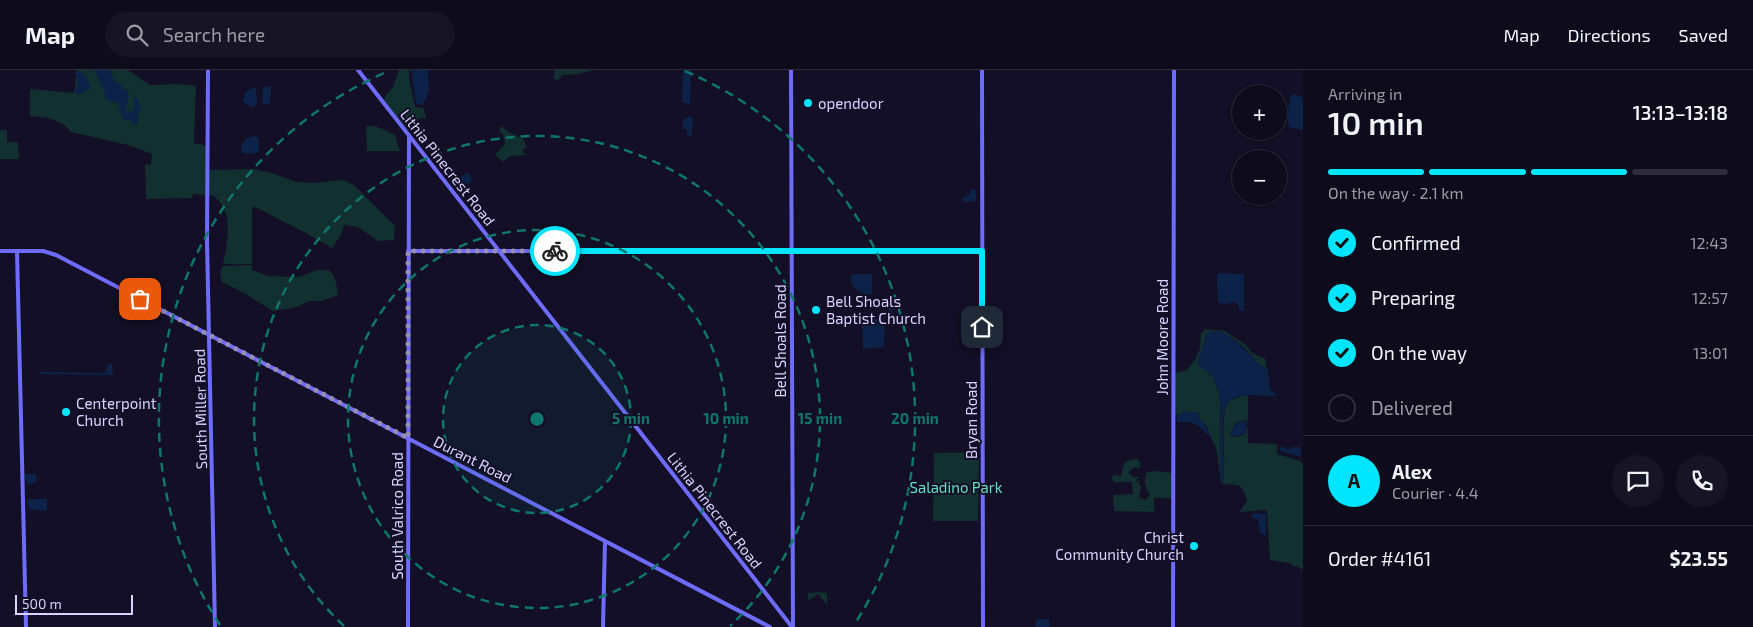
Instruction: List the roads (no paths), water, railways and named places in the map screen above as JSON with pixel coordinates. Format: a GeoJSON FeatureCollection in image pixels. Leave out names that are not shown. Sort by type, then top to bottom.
{"type":"FeatureCollection","features":[{"type":"Feature","properties":{"kind":"street","name":"South Miller Road"},"geometry":{"type":"LineString","coordinates":[[208,70],[207,241],[216,627]]}},
{"type":"Feature","properties":{"kind":"street","name":"Lithia Pinecrest Road"},"geometry":{"type":"LineString","coordinates":[[358,70],[407,136],[793,627]]}},
{"type":"Feature","properties":{"kind":"street","name":"Bell Shoals Road"},"geometry":{"type":"LineString","coordinates":[[791,70],[793,627]]}},
{"type":"Feature","properties":{"kind":"street","name":"Bryan Road"},"geometry":{"type":"LineString","coordinates":[[982,70],[983,627]]}},
{"type":"Feature","properties":{"kind":"street","name":"John Moore Road"},"geometry":{"type":"LineString","coordinates":[[1174,70],[1174,627]]}},
{"type":"Feature","properties":{"kind":"street","name":"South Valrico Road"},"geometry":{"type":"LineString","coordinates":[[407,136],[408,627]]}},
{"type":"Feature","properties":{"kind":"street"},"geometry":{"type":"LineString","coordinates":[[17,251],[26,627]]}},
{"type":"Feature","properties":{"kind":"street","name":"Durant Road"},"geometry":{"type":"LineString","coordinates":[[0,252],[43,251],[53,254],[770,627]]}},
{"type":"Feature","properties":{"kind":"street"},"geometry":{"type":"LineString","coordinates":[[408,251],[982,251]]}},
{"type":"Feature","properties":{"kind":"street"},"geometry":{"type":"LineString","coordinates":[[603,627],[605,541]]}},
{"type":"Feature","properties":{"kind":"street","name":"Lithia Pinecrest Road"},"geometry":{"type":"LineString","coordinates":[[760,586],[793,627]]}},
{"type":"Feature","properties":{"kind":"street"},"geometry":{"type":"LineString","coordinates":[[788,619],[792,612]]}},
{"type":"Feature","properties":{"kind":"water"},"geometry":{"type":"Polygon","coordinates":[[[94,70],[110,70],[114,80],[124,86],[121,88],[127,90],[129,95],[126,113],[135,108],[133,98],[136,97],[140,103],[138,124],[134,125],[131,121],[123,119],[118,103],[106,100],[105,92],[94,70]]]}},
{"type":"Feature","properties":{"kind":"water"},"geometry":{"type":"Polygon","coordinates":[[[411,70],[430,70],[428,73],[429,93],[426,94],[428,96],[422,105],[416,103],[411,70]]]}},
{"type":"Feature","properties":{"kind":"water"},"geometry":{"type":"Polygon","coordinates":[[[683,70],[691,70],[689,104],[682,102],[683,70]]]}},
{"type":"Feature","properties":{"kind":"water"},"geometry":{"type":"Polygon","coordinates":[[[78,71],[84,74],[91,86],[89,90],[78,95],[75,93],[78,80],[75,72],[78,71]]]}},
{"type":"Feature","properties":{"kind":"water"},"geometry":{"type":"Polygon","coordinates":[[[268,86],[271,88],[270,104],[263,105],[262,90],[268,86]]]}},
{"type":"Feature","properties":{"kind":"water"},"geometry":{"type":"Polygon","coordinates":[[[256,88],[257,104],[253,107],[248,106],[243,101],[244,96],[249,90],[256,88]]]}},
{"type":"Feature","properties":{"kind":"water"},"geometry":{"type":"Polygon","coordinates":[[[1291,94],[1303,98],[1303,130],[1289,127],[1287,113],[1291,94]]]}},
{"type":"Feature","properties":{"kind":"water"},"geometry":{"type":"Polygon","coordinates":[[[690,116],[693,118],[692,136],[687,135],[687,129],[683,129],[683,119],[690,116]]]}},
{"type":"Feature","properties":{"kind":"water"},"geometry":{"type":"Polygon","coordinates":[[[253,136],[259,138],[259,151],[252,154],[242,153],[241,145],[246,139],[253,136]]]}},
{"type":"Feature","properties":{"kind":"water"},"geometry":{"type":"Polygon","coordinates":[[[467,173],[472,181],[467,184],[459,181],[460,177],[467,173]]]}},
{"type":"Feature","properties":{"kind":"water"},"geometry":{"type":"Polygon","coordinates":[[[971,189],[976,190],[976,201],[963,202],[962,198],[969,195],[971,189]]]}},
{"type":"Feature","properties":{"kind":"water"},"geometry":{"type":"Polygon","coordinates":[[[1220,273],[1244,274],[1244,312],[1239,309],[1238,304],[1233,302],[1227,304],[1218,303],[1217,275],[1220,273]]]}},
{"type":"Feature","properties":{"kind":"water"},"geometry":{"type":"Polygon","coordinates":[[[852,274],[872,274],[871,295],[854,288],[850,277],[852,274]]]}},
{"type":"Feature","properties":{"kind":"water"},"geometry":{"type":"Polygon","coordinates":[[[892,301],[899,302],[901,308],[892,310],[893,319],[889,320],[888,303],[892,301]]]}},
{"type":"Feature","properties":{"kind":"water"},"geometry":{"type":"Polygon","coordinates":[[[883,318],[885,320],[883,347],[863,349],[862,322],[866,319],[883,318]]]}},
{"type":"Feature","properties":{"kind":"water"},"geometry":{"type":"Polygon","coordinates":[[[1222,332],[1228,335],[1253,357],[1258,364],[1266,368],[1268,370],[1270,389],[1278,396],[1245,395],[1237,397],[1231,400],[1226,406],[1224,414],[1221,414],[1217,385],[1205,369],[1198,366],[1206,334],[1222,332]]]}},
{"type":"Feature","properties":{"kind":"water"},"geometry":{"type":"Polygon","coordinates":[[[108,364],[112,364],[112,375],[39,374],[40,372],[105,373],[108,364]]]}},
{"type":"Feature","properties":{"kind":"water"},"geometry":{"type":"Polygon","coordinates":[[[1185,411],[1189,413],[1198,412],[1211,437],[1194,423],[1177,422],[1177,416],[1185,411]]]}},
{"type":"Feature","properties":{"kind":"water"},"geometry":{"type":"Polygon","coordinates":[[[1221,415],[1224,415],[1223,483],[1221,478],[1221,415]]]}},
{"type":"Feature","properties":{"kind":"water"},"geometry":{"type":"Polygon","coordinates":[[[1245,420],[1247,426],[1245,433],[1235,436],[1230,435],[1238,421],[1243,423],[1245,420]]]}},
{"type":"Feature","properties":{"kind":"water"},"geometry":{"type":"Polygon","coordinates":[[[1280,447],[1288,450],[1292,447],[1300,447],[1301,457],[1280,451],[1280,447]]]}},
{"type":"Feature","properties":{"kind":"water"},"geometry":{"type":"Polygon","coordinates":[[[23,474],[36,474],[37,481],[32,484],[27,483],[23,474]]]}},
{"type":"Feature","properties":{"kind":"water"},"geometry":{"type":"Polygon","coordinates":[[[27,499],[47,499],[47,511],[29,509],[27,499]]]}},
{"type":"Feature","properties":{"kind":"water"},"geometry":{"type":"Polygon","coordinates":[[[1254,513],[1266,514],[1266,535],[1260,533],[1258,519],[1250,517],[1254,513]]]}},
{"type":"Feature","properties":{"kind":"water"},"geometry":{"type":"Polygon","coordinates":[[[1037,619],[1049,619],[1050,627],[1035,627],[1037,619]]]}},
{"type":"Feature","properties":{"kind":"place","name":"opendoor"},"geometry":{"type":"Point","coordinates":[808,103]}},
{"type":"Feature","properties":{"kind":"place","name":"Bell Shoals Baptist Church"},"geometry":{"type":"Point","coordinates":[816,310]}},
{"type":"Feature","properties":{"kind":"place","name":"Centerpoint Church"},"geometry":{"type":"Point","coordinates":[66,412]}},
{"type":"Feature","properties":{"kind":"place","name":"Christ Community Church"},"geometry":{"type":"Point","coordinates":[1194,546]}},
{"type":"Feature","properties":{"kind":"park label","name":"Saladino Park"},"geometry":{"type":"Point","coordinates":[956,487]}}]}
